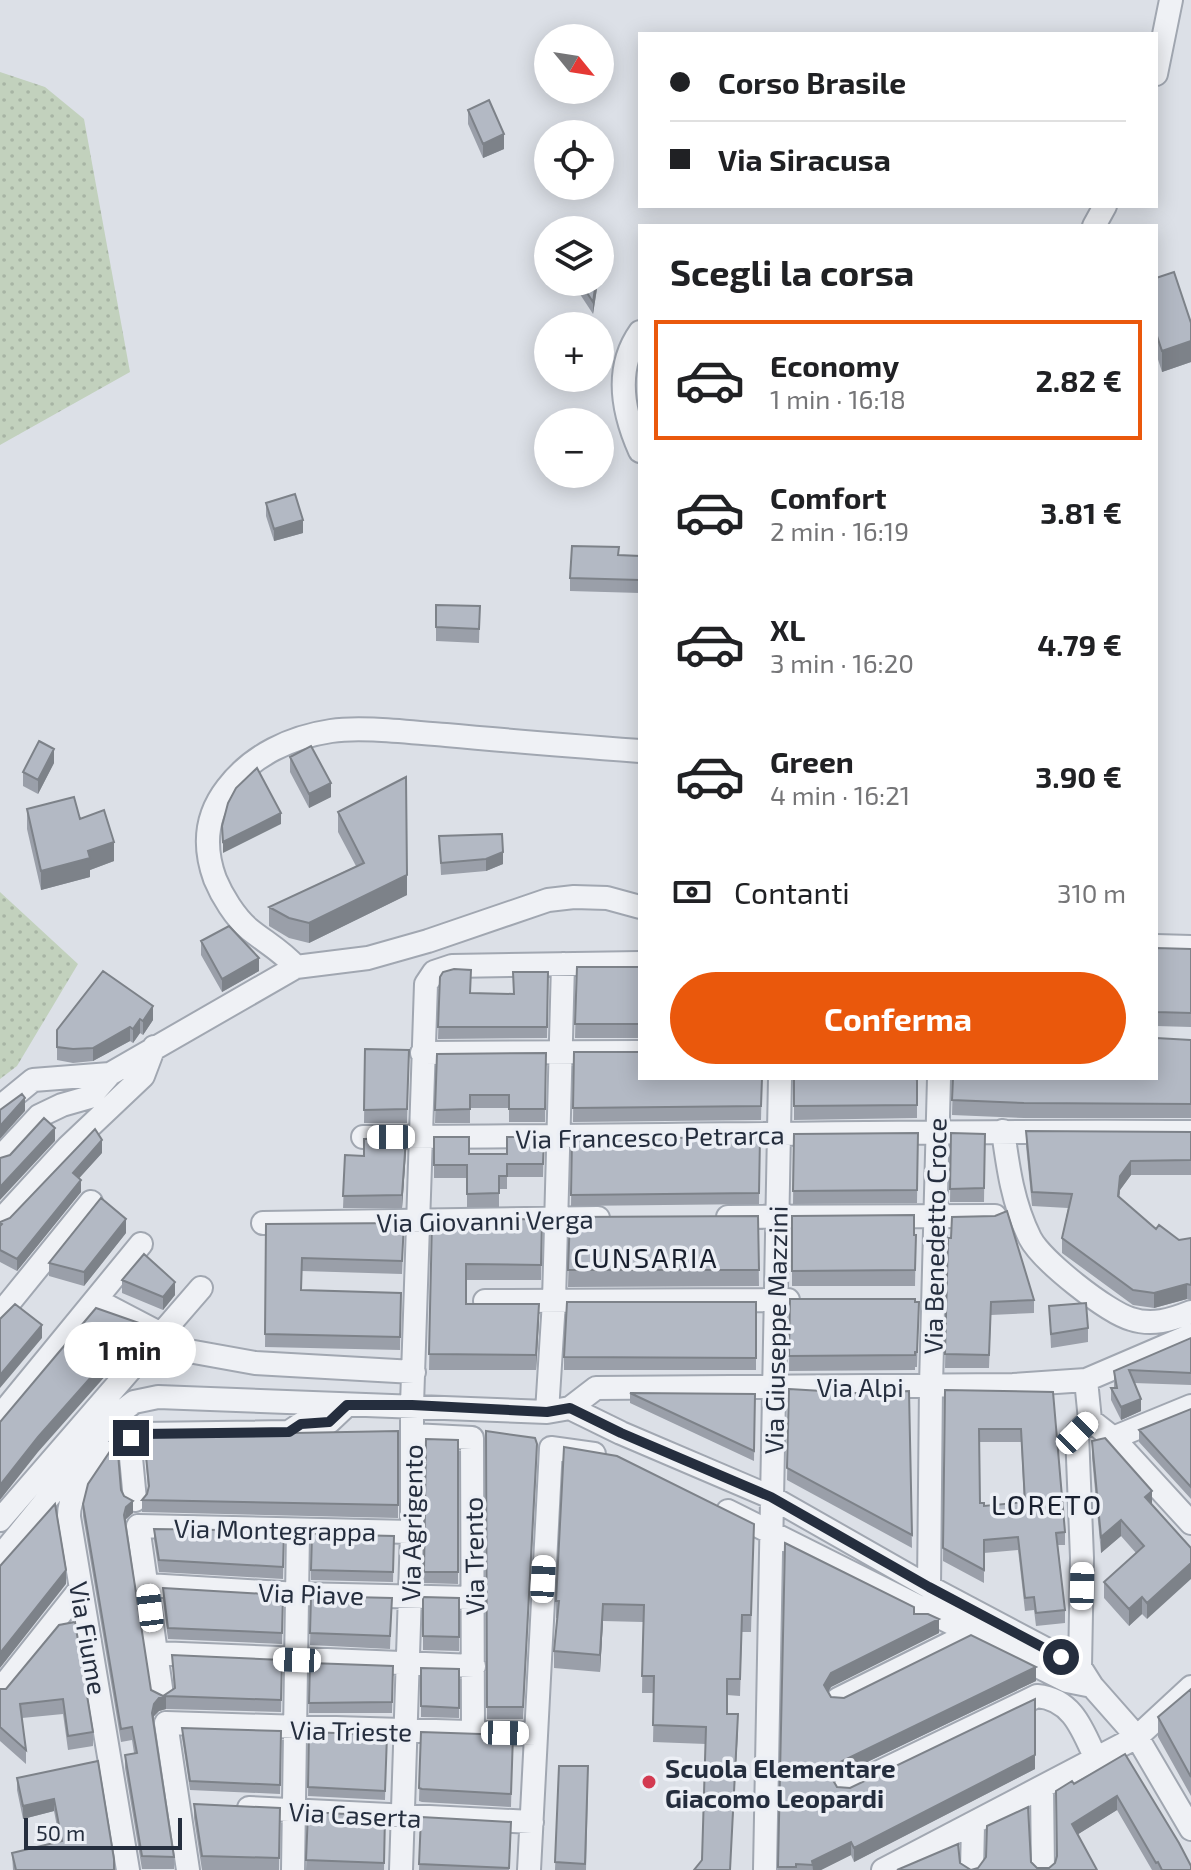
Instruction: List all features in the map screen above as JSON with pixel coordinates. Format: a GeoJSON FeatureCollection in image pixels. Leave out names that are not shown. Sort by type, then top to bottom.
{"type":"FeatureCollection","features":[{"type":"Feature","properties":{"kind":"street"},"geometry":{"type":"LineString","coordinates":[[1158,64],[1171,0]]}},
{"type":"Feature","properties":{"kind":"street"},"geometry":{"type":"LineString","coordinates":[[638,336],[622,379],[629,425],[638,446]]}},
{"type":"Feature","properties":{"kind":"street"},"geometry":{"type":"LineString","coordinates":[[296,967],[284,953],[247,927],[233,909],[215,878],[206,835],[219,798],[247,766],[265,754],[281,745],[332,731],[402,732],[638,751]]}},
{"type":"Feature","properties":{"kind":"street"},"geometry":{"type":"LineString","coordinates":[[0,1158],[39,1116],[90,1097],[110,1074],[296,967],[368,958],[548,900],[607,898],[638,906]]}},
{"type":"Feature","properties":{"kind":"street"},"geometry":{"type":"LineString","coordinates":[[1158,946],[1191,947]]}},
{"type":"Feature","properties":{"kind":"street"},"geometry":{"type":"LineString","coordinates":[[547,1412],[554,1301],[563,964],[638,963]]}},
{"type":"Feature","properties":{"kind":"street","name":"Via Agrigento"},"geometry":{"type":"LineString","coordinates":[[401,1870],[426,984],[434,972],[452,966],[563,964]]}},
{"type":"Feature","properties":{"kind":"street"},"geometry":{"type":"LineString","coordinates":[[0,1221],[68,1147],[143,1076],[154,1047]]}},
{"type":"Feature","properties":{"kind":"street"},"geometry":{"type":"LineString","coordinates":[[422,1053],[638,1052]]}},
{"type":"Feature","properties":{"kind":"street"},"geometry":{"type":"LineString","coordinates":[[0,1107],[33,1080],[110,1074]]}},
{"type":"Feature","properties":{"kind":"street","name":"Via Giuseppe Mazzini"},"geometry":{"type":"LineString","coordinates":[[765,1870],[780,1080]]}},
{"type":"Feature","properties":{"kind":"street","name":"Via Benedetto Croce"},"geometry":{"type":"LineString","coordinates":[[929,1587],[931,1385],[925,1300],[935,1215],[938,1086]]}},
{"type":"Feature","properties":{"kind":"street","name":"Via Francesco Petrarca"},"geometry":{"type":"LineString","coordinates":[[363,1137],[937,1131],[1191,1132]]}},
{"type":"Feature","properties":{"kind":"street"},"geometry":{"type":"LineString","coordinates":[[1003,1131],[1010,1185],[1031,1239],[1053,1266],[1129,1319],[1163,1322],[1191,1312]]}},
{"type":"Feature","properties":{"kind":"street"},"geometry":{"type":"LineString","coordinates":[[0,1314],[91,1202]]}},
{"type":"Feature","properties":{"kind":"street"},"geometry":{"type":"LineString","coordinates":[[714,1217],[995,1216]]}},
{"type":"Feature","properties":{"kind":"street","name":"Via Giovanni Verga"},"geometry":{"type":"LineString","coordinates":[[263,1223],[619,1218]]}},
{"type":"Feature","properties":{"kind":"street"},"geometry":{"type":"LineString","coordinates":[[0,1416],[141,1244]]}},
{"type":"Feature","properties":{"kind":"street"},"geometry":{"type":"LineString","coordinates":[[0,1520],[201,1288]]}},
{"type":"Feature","properties":{"kind":"street"},"geometry":{"type":"LineString","coordinates":[[96,1300],[161,1334],[183,1350],[255,1363],[414,1372]]}},
{"type":"Feature","properties":{"kind":"street"},"geometry":{"type":"LineString","coordinates":[[485,1301],[807,1300]]}},
{"type":"Feature","properties":{"kind":"street","name":"Via Alpi"},"geometry":{"type":"LineString","coordinates":[[570,1408],[596,1388],[1013,1385],[1086,1380],[1191,1335]]}},
{"type":"Feature","properties":{"kind":"street"},"geometry":{"type":"LineString","coordinates":[[1086,1380],[1090,1420],[1113,1438],[1191,1523]]}},
{"type":"Feature","properties":{"kind":"street"},"geometry":{"type":"LineString","coordinates":[[0,1557],[114,1417],[134,1402],[158,1397],[547,1412],[570,1408],[771,1497],[1086,1676],[1137,1737],[1191,1829]]}},
{"type":"Feature","properties":{"kind":"street"},"geometry":{"type":"LineString","coordinates":[[135,1500],[131,1438],[140,1434],[289,1432],[301,1424],[329,1422],[347,1405]]}},
{"type":"Feature","properties":{"kind":"street"},"geometry":{"type":"LineString","coordinates":[[1113,1438],[1191,1406]]}},
{"type":"Feature","properties":{"kind":"street","name":"Via Fiume"},"geometry":{"type":"LineString","coordinates":[[114,1417],[109,1439],[68,1506],[128,1870]]}},
{"type":"Feature","properties":{"kind":"street"},"geometry":{"type":"LineString","coordinates":[[1086,1676],[1077,1433],[1090,1420]]}},
{"type":"Feature","properties":{"kind":"street","name":"Via Trento"},"geometry":{"type":"LineString","coordinates":[[412,1435],[472,1438],[473,1733]]}},
{"type":"Feature","properties":{"kind":"street"},"geometry":{"type":"LineString","coordinates":[[529,1870],[551,1448],[621,1459]]}},
{"type":"Feature","properties":{"kind":"street"},"geometry":{"type":"LineString","coordinates":[[711,1503],[1067,1681],[1086,1676]]}},
{"type":"Feature","properties":{"kind":"street","name":"Via Montegrappa"},"geometry":{"type":"LineString","coordinates":[[147,1585],[138,1526],[412,1532]]}},
{"type":"Feature","properties":{"kind":"street"},"geometry":{"type":"LineString","coordinates":[[293,1870],[298,1531]]}},
{"type":"Feature","properties":{"kind":"street"},"geometry":{"type":"LineString","coordinates":[[147,1585],[162,1695]]}},
{"type":"Feature","properties":{"kind":"street","name":"Via Piave"},"geometry":{"type":"LineString","coordinates":[[147,1585],[298,1594],[474,1598]]}},
{"type":"Feature","properties":{"kind":"street"},"geometry":{"type":"LineString","coordinates":[[0,1690],[81,1588]]}},
{"type":"Feature","properties":{"kind":"street"},"geometry":{"type":"LineString","coordinates":[[838,1699],[971,1633]]}},
{"type":"Feature","properties":{"kind":"street"},"geometry":{"type":"LineString","coordinates":[[156,1653],[474,1666]]}},
{"type":"Feature","properties":{"kind":"street"},"geometry":{"type":"LineString","coordinates":[[896,1867],[1137,1737],[1191,1687]]}},
{"type":"Feature","properties":{"kind":"street"},"geometry":{"type":"LineString","coordinates":[[844,1789],[1027,1699],[1047,1697],[1071,1711],[1096,1759]]}},
{"type":"Feature","properties":{"kind":"street","name":"Via Trieste"},"geometry":{"type":"LineString","coordinates":[[178,1803],[166,1723],[536,1734]]}},
{"type":"Feature","properties":{"kind":"street"},"geometry":{"type":"LineString","coordinates":[[1042,1788],[1043,1870]]}},
{"type":"Feature","properties":{"kind":"street"},"geometry":{"type":"LineString","coordinates":[[178,1803],[188,1870]]}},
{"type":"Feature","properties":{"kind":"street","name":"Via Caserta"},"geometry":{"type":"LineString","coordinates":[[178,1803],[532,1822]]}},
{"type":"Feature","properties":{"kind":"street"},"geometry":{"type":"LineString","coordinates":[[972,1870],[973,1825]]}},
{"type":"Feature","properties":{"kind":"green space"},"geometry":{"type":"Polygon","coordinates":[[[0,72],[45,87],[84,119],[130,372],[0,445],[0,72]]]}},
{"type":"Feature","properties":{"kind":"green space"},"geometry":{"type":"Polygon","coordinates":[[[0,892],[78,964],[17,1066],[0,1079],[0,892]]]}},
{"type":"Feature","properties":{"kind":"building"},"geometry":{"type":"Polygon","coordinates":[[[489,100],[504,134],[483,144],[468,110],[489,100]]]}},
{"type":"Feature","properties":{"kind":"building"},"geometry":{"type":"Polygon","coordinates":[[[1174,272],[1191,323],[1191,341],[1162,351],[1158,339],[1158,277],[1174,272]]]}},
{"type":"Feature","properties":{"kind":"building"},"geometry":{"type":"Polygon","coordinates":[[[295,494],[303,520],[274,529],[266,503],[295,494]]]}},
{"type":"Feature","properties":{"kind":"building"},"geometry":{"type":"Polygon","coordinates":[[[572,546],[619,547],[618,555],[638,556],[638,580],[570,578],[572,546]]]}},
{"type":"Feature","properties":{"kind":"building"},"geometry":{"type":"Polygon","coordinates":[[[436,605],[480,606],[479,629],[436,627],[436,605]]]}},
{"type":"Feature","properties":{"kind":"building"},"geometry":{"type":"Polygon","coordinates":[[[39,741],[54,749],[38,780],[23,772],[39,741]]]}},
{"type":"Feature","properties":{"kind":"building"},"geometry":{"type":"Polygon","coordinates":[[[311,746],[331,783],[309,794],[290,757],[311,746]]]}},
{"type":"Feature","properties":{"kind":"building"},"geometry":{"type":"Polygon","coordinates":[[[257,768],[281,813],[223,842],[222,826],[228,803],[236,788],[257,768]]]}},
{"type":"Feature","properties":{"kind":"building"},"geometry":{"type":"Polygon","coordinates":[[[406,777],[407,875],[309,923],[289,918],[269,907],[364,863],[338,812],[406,777]]]}},
{"type":"Feature","properties":{"kind":"building"},"geometry":{"type":"Polygon","coordinates":[[[74,797],[80,819],[104,810],[114,842],[88,851],[90,858],[41,871],[27,809],[74,797]]]}},
{"type":"Feature","properties":{"kind":"building"},"geometry":{"type":"Polygon","coordinates":[[[502,834],[503,852],[486,859],[441,863],[439,836],[502,834]]]}},
{"type":"Feature","properties":{"kind":"building"},"geometry":{"type":"Polygon","coordinates":[[[229,926],[259,958],[222,979],[201,941],[229,926]]]}},
{"type":"Feature","properties":{"kind":"building"},"geometry":{"type":"Polygon","coordinates":[[[1158,948],[1191,949],[1191,1013],[1158,1012],[1158,948]]]}},
{"type":"Feature","properties":{"kind":"building"},"geometry":{"type":"Polygon","coordinates":[[[577,967],[638,967],[638,1024],[575,1024],[577,967]]]}},
{"type":"Feature","properties":{"kind":"building"},"geometry":{"type":"Polygon","coordinates":[[[471,970],[470,993],[514,994],[513,972],[548,972],[547,1027],[438,1027],[440,977],[443,972],[471,970]]]}},
{"type":"Feature","properties":{"kind":"building"},"geometry":{"type":"Polygon","coordinates":[[[103,971],[153,1006],[133,1029],[130,1027],[93,1048],[57,1047],[57,1030],[103,971]]]}},
{"type":"Feature","properties":{"kind":"building"},"geometry":{"type":"Polygon","coordinates":[[[1158,1038],[1191,1040],[1191,1104],[952,1100],[953,1080],[1158,1080],[1158,1038]]]}},
{"type":"Feature","properties":{"kind":"building"},"geometry":{"type":"Polygon","coordinates":[[[365,1049],[409,1050],[407,1109],[364,1110],[365,1049]]]}},
{"type":"Feature","properties":{"kind":"building"},"geometry":{"type":"Polygon","coordinates":[[[574,1052],[638,1052],[638,1080],[762,1080],[761,1106],[573,1108],[574,1052]]]}},
{"type":"Feature","properties":{"kind":"building"},"geometry":{"type":"Polygon","coordinates":[[[546,1053],[545,1109],[509,1109],[509,1095],[470,1095],[470,1109],[435,1110],[437,1054],[546,1053]]]}},
{"type":"Feature","properties":{"kind":"building"},"geometry":{"type":"Polygon","coordinates":[[[794,1080],[917,1080],[917,1105],[794,1106],[794,1080]]]}},
{"type":"Feature","properties":{"kind":"building"},"geometry":{"type":"Polygon","coordinates":[[[22,1094],[25,1098],[0,1126],[0,1110],[22,1094]]]}},
{"type":"Feature","properties":{"kind":"building"},"geometry":{"type":"Polygon","coordinates":[[[44,1118],[55,1128],[0,1187],[0,1158],[10,1155],[44,1118]]]}},
{"type":"Feature","properties":{"kind":"building"},"geometry":{"type":"Polygon","coordinates":[[[95,1129],[102,1140],[73,1173],[81,1180],[17,1259],[0,1250],[0,1222],[10,1218],[95,1129]]]}},
{"type":"Feature","properties":{"kind":"building"},"geometry":{"type":"Polygon","coordinates":[[[1026,1131],[1191,1132],[1191,1160],[1131,1161],[1120,1176],[1118,1196],[1156,1229],[1159,1225],[1179,1240],[1191,1238],[1191,1285],[1154,1293],[1133,1290],[1062,1238],[1072,1194],[1032,1192],[1026,1131]]]}},
{"type":"Feature","properties":{"kind":"building"},"geometry":{"type":"Polygon","coordinates":[[[918,1133],[917,1190],[793,1191],[794,1134],[918,1133]]]}},
{"type":"Feature","properties":{"kind":"building"},"geometry":{"type":"Polygon","coordinates":[[[951,1133],[985,1134],[984,1188],[950,1189],[951,1133]]]}},
{"type":"Feature","properties":{"kind":"building"},"geometry":{"type":"Polygon","coordinates":[[[434,1137],[469,1137],[469,1154],[507,1154],[507,1137],[544,1137],[543,1164],[507,1164],[507,1176],[499,1176],[499,1193],[467,1194],[467,1165],[434,1165],[434,1137]]]}},
{"type":"Feature","properties":{"kind":"building"},"geometry":{"type":"Polygon","coordinates":[[[760,1137],[759,1193],[571,1195],[572,1139],[760,1137]]]}},
{"type":"Feature","properties":{"kind":"building"},"geometry":{"type":"Polygon","coordinates":[[[406,1138],[402,1195],[343,1196],[345,1155],[364,1156],[364,1139],[406,1138]]]}},
{"type":"Feature","properties":{"kind":"building"},"geometry":{"type":"Polygon","coordinates":[[[101,1198],[126,1219],[84,1272],[49,1263],[101,1198]]]}},
{"type":"Feature","properties":{"kind":"building"},"geometry":{"type":"Polygon","coordinates":[[[1007,1211],[1034,1300],[991,1302],[989,1355],[945,1354],[948,1238],[951,1238],[952,1217],[995,1216],[1007,1211]]]}},
{"type":"Feature","properties":{"kind":"building"},"geometry":{"type":"Polygon","coordinates":[[[914,1215],[915,1270],[792,1271],[792,1216],[914,1215]]]}},
{"type":"Feature","properties":{"kind":"building"},"geometry":{"type":"Polygon","coordinates":[[[758,1216],[759,1270],[568,1270],[570,1217],[758,1216]]]}},
{"type":"Feature","properties":{"kind":"building"},"geometry":{"type":"Polygon","coordinates":[[[542,1219],[541,1265],[466,1264],[466,1304],[539,1304],[536,1355],[429,1354],[432,1220],[542,1219]]]}},
{"type":"Feature","properties":{"kind":"building"},"geometry":{"type":"Polygon","coordinates":[[[404,1223],[402,1261],[302,1258],[301,1290],[401,1293],[400,1337],[265,1334],[266,1224],[404,1223]]]}},
{"type":"Feature","properties":{"kind":"building"},"geometry":{"type":"Polygon","coordinates":[[[144,1254],[175,1282],[163,1297],[122,1280],[144,1254]]]}},
{"type":"Feature","properties":{"kind":"building"},"geometry":{"type":"Polygon","coordinates":[[[790,1299],[915,1299],[919,1302],[917,1352],[915,1355],[789,1356],[790,1299]]]}},
{"type":"Feature","properties":{"kind":"building"},"geometry":{"type":"Polygon","coordinates":[[[567,1302],[756,1302],[756,1358],[564,1357],[567,1302]]]}},
{"type":"Feature","properties":{"kind":"building"},"geometry":{"type":"Polygon","coordinates":[[[1086,1303],[1088,1328],[1051,1334],[1049,1306],[1086,1303]]]}},
{"type":"Feature","properties":{"kind":"building"},"geometry":{"type":"Polygon","coordinates":[[[15,1304],[42,1325],[0,1375],[0,1319],[15,1304]]]}},
{"type":"Feature","properties":{"kind":"building"},"geometry":{"type":"Polygon","coordinates":[[[96,1308],[139,1323],[38,1437],[0,1485],[0,1422],[96,1308]]]}},
{"type":"Feature","properties":{"kind":"building"},"geometry":{"type":"Polygon","coordinates":[[[1191,1338],[1191,1373],[1129,1370],[1141,1399],[1121,1407],[1111,1388],[1117,1388],[1114,1371],[1191,1338]]]}},
{"type":"Feature","properties":{"kind":"building"},"geometry":{"type":"Polygon","coordinates":[[[789,1389],[856,1393],[909,1391],[912,1535],[787,1468],[789,1389]]]}},
{"type":"Feature","properties":{"kind":"building"},"geometry":{"type":"Polygon","coordinates":[[[945,1390],[1053,1392],[1065,1532],[1056,1533],[1065,1610],[1036,1613],[1034,1597],[1025,1598],[1018,1537],[984,1540],[984,1570],[943,1548],[945,1390]],[[979,1429],[980,1503],[984,1506],[1025,1502],[1021,1429],[979,1429]]]}},
{"type":"Feature","properties":{"kind":"building"},"geometry":{"type":"Polygon","coordinates":[[[630,1393],[755,1394],[754,1451],[630,1393]]]}},
{"type":"Feature","properties":{"kind":"building"},"geometry":{"type":"Polygon","coordinates":[[[1191,1409],[1191,1487],[1139,1430],[1191,1409]]]}},
{"type":"Feature","properties":{"kind":"building"},"geometry":{"type":"Polygon","coordinates":[[[398,1431],[398,1505],[142,1500],[149,1486],[144,1436],[398,1431]]]}},
{"type":"Feature","properties":{"kind":"building"},"geometry":{"type":"Polygon","coordinates":[[[486,1431],[535,1438],[537,1444],[523,1707],[487,1707],[486,1431]]]}},
{"type":"Feature","properties":{"kind":"building"},"geometry":{"type":"Polygon","coordinates":[[[1105,1438],[1152,1491],[1145,1497],[1191,1548],[1191,1563],[1147,1603],[1142,1597],[1129,1609],[1104,1582],[1144,1546],[1121,1520],[1101,1537],[1092,1441],[1105,1438]]]}},
{"type":"Feature","properties":{"kind":"building"},"geometry":{"type":"Polygon","coordinates":[[[426,1439],[458,1440],[458,1572],[424,1572],[426,1439]]]}},
{"type":"Feature","properties":{"kind":"building"},"geometry":{"type":"Polygon","coordinates":[[[117,1441],[121,1490],[133,1501],[126,1507],[124,1515],[151,1690],[163,1696],[175,1688],[172,1655],[282,1660],[281,1700],[166,1696],[154,1704],[152,1713],[174,1857],[142,1856],[125,1755],[137,1753],[132,1727],[121,1729],[83,1504],[88,1484],[117,1441]]]}},
{"type":"Feature","properties":{"kind":"building"},"geometry":{"type":"Polygon","coordinates":[[[564,1447],[617,1456],[754,1524],[751,1615],[742,1615],[740,1679],[727,1679],[727,1714],[738,1714],[730,1870],[694,1870],[702,1860],[706,1727],[653,1725],[654,1676],[642,1676],[644,1605],[603,1604],[600,1655],[554,1651],[559,1601],[556,1601],[564,1447]]]}},
{"type":"Feature","properties":{"kind":"building"},"geometry":{"type":"Polygon","coordinates":[[[55,1504],[66,1570],[0,1653],[0,1566],[55,1504]]]}},
{"type":"Feature","properties":{"kind":"building"},"geometry":{"type":"Polygon","coordinates":[[[154,1529],[284,1531],[283,1567],[159,1560],[154,1529]]]}},
{"type":"Feature","properties":{"kind":"building"},"geometry":{"type":"Polygon","coordinates":[[[312,1534],[394,1536],[393,1572],[311,1570],[312,1534]]]}},
{"type":"Feature","properties":{"kind":"building"},"geometry":{"type":"Polygon","coordinates":[[[785,1543],[914,1607],[914,1614],[928,1614],[939,1619],[831,1673],[824,1685],[831,1697],[844,1698],[971,1635],[1036,1667],[838,1763],[830,1775],[837,1787],[850,1788],[1035,1699],[1035,1755],[854,1848],[851,1842],[812,1861],[813,1865],[778,1867],[785,1543]]]}},
{"type":"Feature","properties":{"kind":"building"},"geometry":{"type":"Polygon","coordinates":[[[163,1588],[283,1595],[282,1633],[168,1628],[163,1588]]]}},
{"type":"Feature","properties":{"kind":"building"},"geometry":{"type":"Polygon","coordinates":[[[311,1596],[392,1598],[390,1636],[310,1633],[311,1596]]]}},
{"type":"Feature","properties":{"kind":"building"},"geometry":{"type":"Polygon","coordinates":[[[423,1597],[459,1598],[459,1637],[423,1636],[423,1597]]]}},
{"type":"Feature","properties":{"kind":"building"},"geometry":{"type":"Polygon","coordinates":[[[75,1622],[93,1732],[68,1736],[63,1699],[20,1704],[26,1750],[0,1727],[0,1689],[6,1689],[59,1625],[75,1622]]]}},
{"type":"Feature","properties":{"kind":"building"},"geometry":{"type":"Polygon","coordinates":[[[310,1663],[393,1666],[392,1702],[309,1703],[310,1663]]]}},
{"type":"Feature","properties":{"kind":"building"},"geometry":{"type":"Polygon","coordinates":[[[421,1668],[459,1669],[459,1708],[421,1706],[421,1668]]]}},
{"type":"Feature","properties":{"kind":"building"},"geometry":{"type":"Polygon","coordinates":[[[1191,1689],[1191,1777],[1158,1717],[1191,1689]]]}},
{"type":"Feature","properties":{"kind":"building"},"geometry":{"type":"Polygon","coordinates":[[[182,1728],[281,1731],[280,1785],[190,1781],[182,1728]]]}},
{"type":"Feature","properties":{"kind":"building"},"geometry":{"type":"Polygon","coordinates":[[[309,1732],[387,1735],[385,1791],[308,1787],[309,1732]]]}},
{"type":"Feature","properties":{"kind":"building"},"geometry":{"type":"Polygon","coordinates":[[[421,1732],[513,1735],[511,1794],[419,1788],[421,1732]]]}},
{"type":"Feature","properties":{"kind":"building"},"geometry":{"type":"Polygon","coordinates":[[[1125,1754],[1191,1866],[1191,1870],[1162,1870],[1117,1796],[1072,1824],[1097,1870],[971,1870],[978,1868],[986,1857],[987,1826],[1028,1807],[1031,1862],[1037,1868],[1049,1868],[1057,1856],[1056,1791],[1125,1754]]]}},
{"type":"Feature","properties":{"kind":"building"},"geometry":{"type":"Polygon","coordinates":[[[98,1761],[114,1870],[16,1870],[12,1853],[62,1841],[54,1799],[23,1806],[17,1778],[98,1761]]]}},
{"type":"Feature","properties":{"kind":"building"},"geometry":{"type":"Polygon","coordinates":[[[559,1766],[588,1766],[585,1864],[555,1862],[559,1766]]]}},
{"type":"Feature","properties":{"kind":"building"},"geometry":{"type":"Polygon","coordinates":[[[194,1804],[280,1808],[279,1858],[202,1856],[194,1804]]]}},
{"type":"Feature","properties":{"kind":"building"},"geometry":{"type":"Polygon","coordinates":[[[308,1812],[385,1816],[384,1863],[306,1860],[308,1812]]]}},
{"type":"Feature","properties":{"kind":"building"},"geometry":{"type":"Polygon","coordinates":[[[421,1817],[511,1822],[509,1868],[419,1864],[421,1817]]]}},
{"type":"Feature","properties":{"kind":"building"},"geometry":{"type":"Polygon","coordinates":[[[958,1844],[960,1863],[971,1870],[897,1870],[958,1844]]]}},
{"type":"Feature","properties":{"kind":"place","name":"Scuola Elementare Giacomo Leopardi"},"geometry":{"type":"Point","coordinates":[649,1782]}},
{"type":"Feature","properties":{"kind":"district","name":"CUNSARIA"},"geometry":{"type":"Point","coordinates":[646,1257]}},
{"type":"Feature","properties":{"kind":"district","name":"LORETO"},"geometry":{"type":"Point","coordinates":[1047,1504]}},
{"type":"Feature","properties":{"kind":"route"},"geometry":{"type":"LineString","coordinates":[[131,1438],[140,1434],[289,1432],[301,1424],[329,1422],[347,1405],[547,1412],[570,1408],[771,1497],[929,1587],[1061,1657]]}}]}
